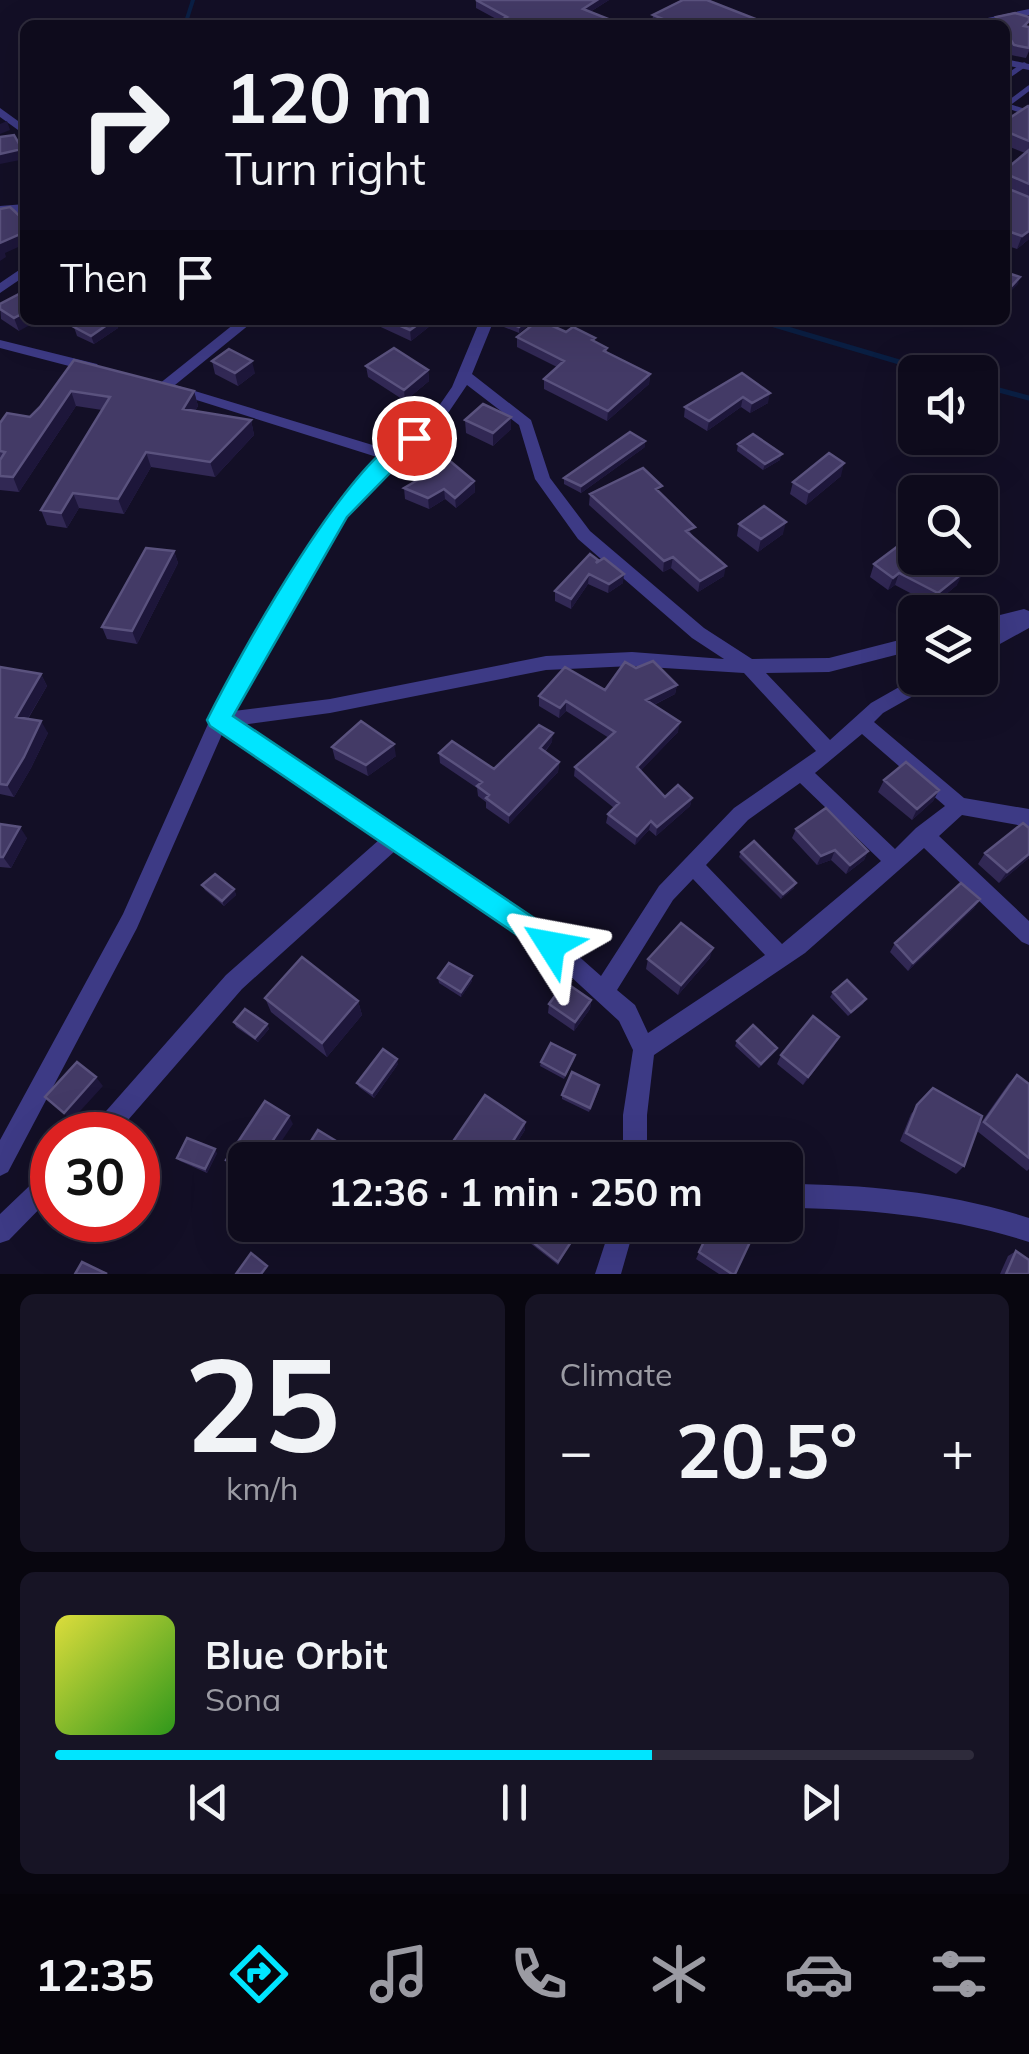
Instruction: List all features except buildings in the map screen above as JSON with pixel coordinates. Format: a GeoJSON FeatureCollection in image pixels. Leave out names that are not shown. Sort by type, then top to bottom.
{"type":"FeatureCollection","features":[{"type":"Feature","properties":{"kind":"street"},"geometry":{"type":"LineString","coordinates":[[987,20],[1029,12]]}},
{"type":"Feature","properties":{"kind":"street"},"geometry":{"type":"LineString","coordinates":[[0,111],[20,134]]}},
{"type":"Feature","properties":{"kind":"street"},"geometry":{"type":"LineString","coordinates":[[0,289],[20,274]]}},
{"type":"Feature","properties":{"kind":"street"},"geometry":{"type":"LineString","coordinates":[[241,325],[157,385],[391,456]]}},
{"type":"Feature","properties":{"kind":"street"},"geometry":{"type":"LineString","coordinates":[[0,1164],[130,920],[219,720],[340,512],[391,456],[437,419],[464,376],[485,325]]}},
{"type":"Feature","properties":{"kind":"street"},"geometry":{"type":"LineString","coordinates":[[0,344],[106,371]]}},
{"type":"Feature","properties":{"kind":"street"},"geometry":{"type":"LineString","coordinates":[[464,376],[526,423],[543,478],[584,535],[698,633],[748,665],[829,752]]}},
{"type":"Feature","properties":{"kind":"street"},"geometry":{"type":"LineString","coordinates":[[998,624],[1029,618]]}},
{"type":"Feature","properties":{"kind":"street"},"geometry":{"type":"LineString","coordinates":[[998,637],[1029,618]]}},
{"type":"Feature","properties":{"kind":"street"},"geometry":{"type":"LineString","coordinates":[[219,720],[330,706],[546,663],[632,659],[829,665],[898,648]]}},
{"type":"Feature","properties":{"kind":"street"},"geometry":{"type":"LineString","coordinates":[[603,992],[666,894],[741,814],[829,752],[861,722],[903,695]]}},
{"type":"Feature","properties":{"kind":"street"},"geometry":{"type":"LineString","coordinates":[[219,720],[551,945],[626,1013],[644,1050],[634,1142]]}},
{"type":"Feature","properties":{"kind":"street"},"geometry":{"type":"LineString","coordinates":[[861,722],[959,806],[1029,818]]}},
{"type":"Feature","properties":{"kind":"street"},"geometry":{"type":"LineString","coordinates":[[801,772],[892,859]]}},
{"type":"Feature","properties":{"kind":"street"},"geometry":{"type":"LineString","coordinates":[[644,1050],[781,957],[959,806]]}},
{"type":"Feature","properties":{"kind":"street"},"geometry":{"type":"LineString","coordinates":[[923,834],[1029,935]]}},
{"type":"Feature","properties":{"kind":"street"},"geometry":{"type":"LineString","coordinates":[[120,1112],[234,982],[394,839]]}},
{"type":"Feature","properties":{"kind":"street"},"geometry":{"type":"LineString","coordinates":[[693,865],[781,957]]}},
{"type":"Feature","properties":{"kind":"street"},"geometry":{"type":"LineString","coordinates":[[803,1196],[844,1196],[992,1218],[1029,1230]]}},
{"type":"Feature","properties":{"kind":"street"},"geometry":{"type":"LineString","coordinates":[[0,1231],[30,1202]]}},
{"type":"Feature","properties":{"kind":"street"},"geometry":{"type":"LineString","coordinates":[[608,1274],[618,1242]]}},
{"type":"Feature","properties":{"kind":"waterway"},"geometry":{"type":"LineString","coordinates":[[187,20],[193,0]]}},
{"type":"Feature","properties":{"kind":"waterway"},"geometry":{"type":"LineString","coordinates":[[774,325],[898,362]]}},
{"type":"Feature","properties":{"kind":"waterway"},"geometry":{"type":"LineString","coordinates":[[998,390],[1029,398]]}},
{"type":"Feature","properties":{"kind":"route"},"geometry":{"type":"LineString","coordinates":[[414,438],[391,456],[340,512],[219,720],[551,945]]}}]}
